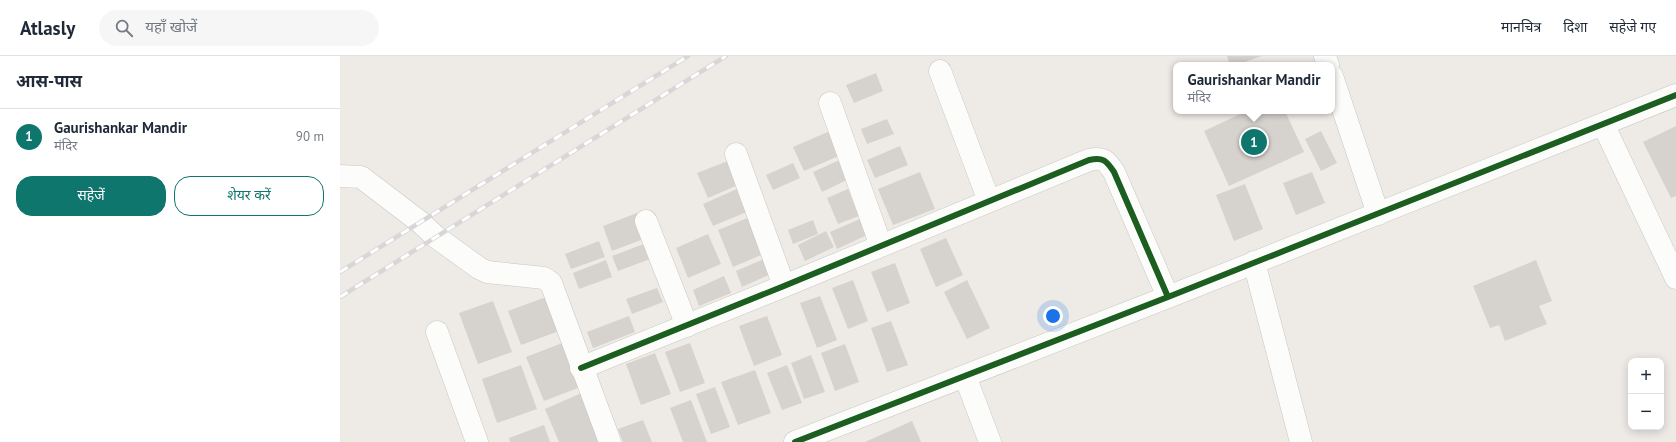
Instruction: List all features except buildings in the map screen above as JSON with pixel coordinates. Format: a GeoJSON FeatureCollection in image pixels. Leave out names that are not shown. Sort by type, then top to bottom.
{"type":"FeatureCollection","features":[{"type":"Feature","properties":{"kind":"street"},"geometry":{"type":"LineString","coordinates":[[940,71],[989,201]]}},
{"type":"Feature","properties":{"kind":"street"},"geometry":{"type":"LineString","coordinates":[[1335,85],[1378,214]]}},
{"type":"Feature","properties":{"kind":"street"},"geometry":{"type":"LineString","coordinates":[[807,440],[1676,95]]}},
{"type":"Feature","properties":{"kind":"street"},"geometry":{"type":"LineString","coordinates":[[830,103],[881,246]]}},
{"type":"Feature","properties":{"kind":"street"},"geometry":{"type":"LineString","coordinates":[[1603,124],[1676,278]]}},
{"type":"Feature","properties":{"kind":"street"},"geometry":{"type":"LineString","coordinates":[[736,154],[784,286]]}},
{"type":"Feature","properties":{"kind":"street"},"geometry":{"type":"LineString","coordinates":[[581,368],[687,326],[1089,160],[1098,158],[1107,162],[1114,172],[1168,297]]}},
{"type":"Feature","properties":{"kind":"street"},"geometry":{"type":"LineString","coordinates":[[340,176],[361,177],[436,237],[479,268],[487,272],[548,280],[551,283],[581,368],[610,442]]}},
{"type":"Feature","properties":{"kind":"street"},"geometry":{"type":"LineString","coordinates":[[646,221],[687,326]]}},
{"type":"Feature","properties":{"kind":"street"},"geometry":{"type":"LineString","coordinates":[[1254,262],[1300,442]]}},
{"type":"Feature","properties":{"kind":"street"},"geometry":{"type":"LineString","coordinates":[[437,332],[477,442]]}},
{"type":"Feature","properties":{"kind":"street"},"geometry":{"type":"LineString","coordinates":[[965,376],[990,442]]}},
{"type":"Feature","properties":{"kind":"railway"},"geometry":{"type":"LineString","coordinates":[[340,272],[688,56]]}},
{"type":"Feature","properties":{"kind":"railway"},"geometry":{"type":"LineString","coordinates":[[340,297],[726,56]]}},
{"type":"Feature","properties":{"kind":"cycle path"},"geometry":{"type":"LineString","coordinates":[[795,442],[1168,297],[1676,95]]}},
{"type":"Feature","properties":{"kind":"cycle path"},"geometry":{"type":"LineString","coordinates":[[581,368],[1094,159],[1104,160],[1114,172],[1168,297]]}},
{"type":"Feature","properties":{"kind":"place","name":"Gaurishankar Mandir"},"geometry":{"type":"Point","coordinates":[1254,142]}}]}
